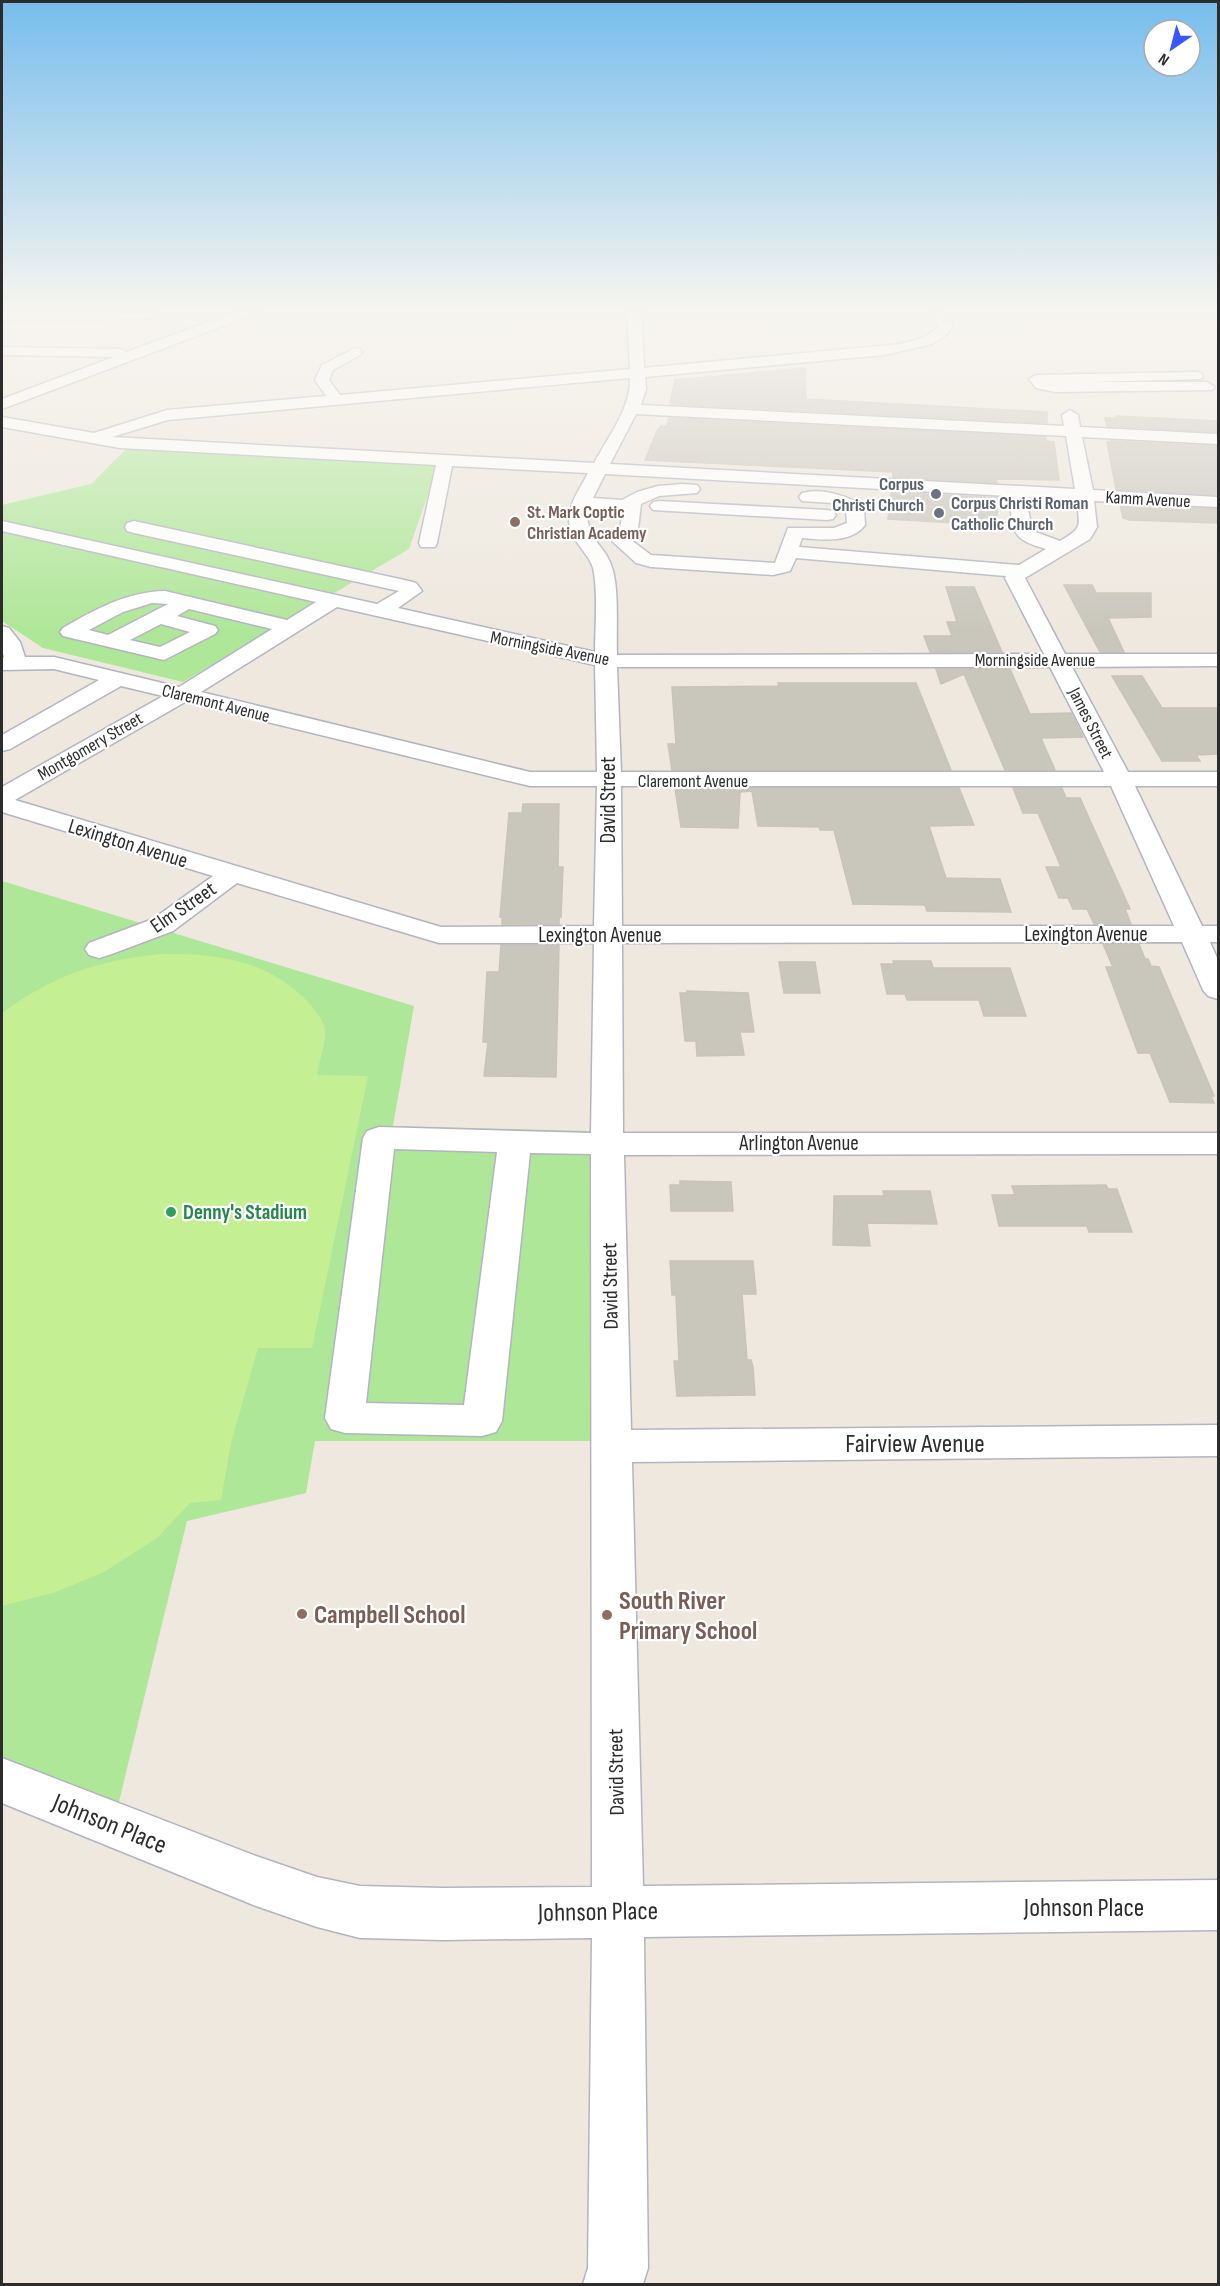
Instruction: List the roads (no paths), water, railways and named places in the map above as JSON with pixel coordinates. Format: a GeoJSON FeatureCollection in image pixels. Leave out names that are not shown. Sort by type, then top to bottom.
{"type":"FeatureCollection","features":[{"type":"Feature","properties":{"kind":"street"},"geometry":{"type":"LineString","coordinates":[[93,438],[158,418]]}},
{"type":"Feature","properties":{"kind":"street","name":"David Street"},"geometry":{"type":"LineString","coordinates":[[614,2284],[618,2268],[618,1910],[608,1144],[609,781],[604,572],[601,560],[580,535],[576,522],[582,503],[626,418]]}},
{"type":"Feature","properties":{"kind":"street"},"geometry":{"type":"LineString","coordinates":[[904,418],[1072,423],[1218,439]]}},
{"type":"Feature","properties":{"kind":"street","name":"Kamm Avenue"},"geometry":{"type":"LineString","coordinates":[[2,422],[120,443],[1218,502]]}},
{"type":"Feature","properties":{"kind":"street"},"geometry":{"type":"LineString","coordinates":[[789,552],[1022,571],[1083,535],[1088,527],[1085,495],[1072,423]]}},
{"type":"Feature","properties":{"kind":"street"},"geometry":{"type":"LineString","coordinates":[[428,543],[445,461]]}},
{"type":"Feature","properties":{"kind":"street"},"geometry":{"type":"LineString","coordinates":[[1015,491],[1021,531],[1026,537],[1062,547]]}},
{"type":"Feature","properties":{"kind":"street"},"geometry":{"type":"LineString","coordinates":[[582,503],[748,529]]}},
{"type":"Feature","properties":{"kind":"street"},"geometry":{"type":"LineString","coordinates":[[629,512],[856,517],[856,525],[835,535],[771,531]]}},
{"type":"Feature","properties":{"kind":"street"},"geometry":{"type":"LineString","coordinates":[[621,541],[629,530],[629,512]]}},
{"type":"Feature","properties":{"kind":"street","name":"Morningside Avenue"},"geometry":{"type":"LineString","coordinates":[[2,526],[606,661],[1218,660]]}},
{"type":"Feature","properties":{"kind":"street"},"geometry":{"type":"LineString","coordinates":[[134,527],[409,587],[412,591],[379,611]]}},
{"type":"Feature","properties":{"kind":"street"},"geometry":{"type":"LineString","coordinates":[[587,545],[621,541],[643,559],[651,561],[774,569],[783,567],[795,532]]}},
{"type":"Feature","properties":{"kind":"street","name":"James Street"},"geometry":{"type":"LineString","coordinates":[[1022,571],[1015,578],[1021,594],[1059,660],[1120,780],[1218,990]]}},
{"type":"Feature","properties":{"kind":"street"},"geometry":{"type":"LineString","coordinates":[[356,606],[394,584]]}},
{"type":"Feature","properties":{"kind":"street"},"geometry":{"type":"LineString","coordinates":[[158,618],[208,630],[164,654],[153,654],[70,632],[130,600],[150,596],[186,602],[290,627]]}},
{"type":"Feature","properties":{"kind":"street","name":"Montgomery Street"},"geometry":{"type":"LineString","coordinates":[[2,797],[181,694],[332,601]]}},
{"type":"Feature","properties":{"kind":"street"},"geometry":{"type":"LineString","coordinates":[[111,642],[186,602]]}},
{"type":"Feature","properties":{"kind":"street"},"geometry":{"type":"LineString","coordinates":[[2,632],[9,642],[9,664]]}},
{"type":"Feature","properties":{"kind":"street","name":"Claremont Avenue"},"geometry":{"type":"LineString","coordinates":[[9,664],[54,663],[530,779],[609,781],[1218,779]]}},
{"type":"Feature","properties":{"kind":"street"},"geometry":{"type":"LineString","coordinates":[[2,744],[119,678]]}},
{"type":"Feature","properties":{"kind":"street","name":"Lexington Avenue"},"geometry":{"type":"LineString","coordinates":[[2,804],[439,935],[1218,934]]}},
{"type":"Feature","properties":{"kind":"street","name":"Elm Street"},"geometry":{"type":"LineString","coordinates":[[99,949],[164,925],[232,874]]}},
{"type":"Feature","properties":{"kind":"street","name":"Arlington Avenue"},"geometry":{"type":"LineString","coordinates":[[515,1141],[482,1421],[345,1418],[379,1138],[515,1141],[608,1144],[1218,1143]]}},
{"type":"Feature","properties":{"kind":"street","name":"Fairview Avenue"},"geometry":{"type":"LineString","coordinates":[[612,1446],[1218,1441]]}},
{"type":"Feature","properties":{"kind":"street","name":"Johnson Place"},"geometry":{"type":"LineString","coordinates":[[2,1780],[256,1881],[317,1902],[360,1912],[443,1914],[618,1910],[1218,1905]]}},
{"type":"Feature","properties":{"kind":"place","name":"Corpus Christi Church"},"geometry":{"type":"Point","coordinates":[936,494]}},
{"type":"Feature","properties":{"kind":"place","name":"Corpus Christi Roman Catholic Church"},"geometry":{"type":"Point","coordinates":[939,513]}},
{"type":"Feature","properties":{"kind":"place","name":"St. Mark Coptic Christian Academy"},"geometry":{"type":"Point","coordinates":[515,522]}},
{"type":"Feature","properties":{"kind":"place","name":"Denny's Stadium"},"geometry":{"type":"Point","coordinates":[171,1212]}},
{"type":"Feature","properties":{"kind":"place","name":"Campbell School"},"geometry":{"type":"Point","coordinates":[302,1614]}},
{"type":"Feature","properties":{"kind":"place","name":"South River Primary School"},"geometry":{"type":"Point","coordinates":[607,1615]}}]}
